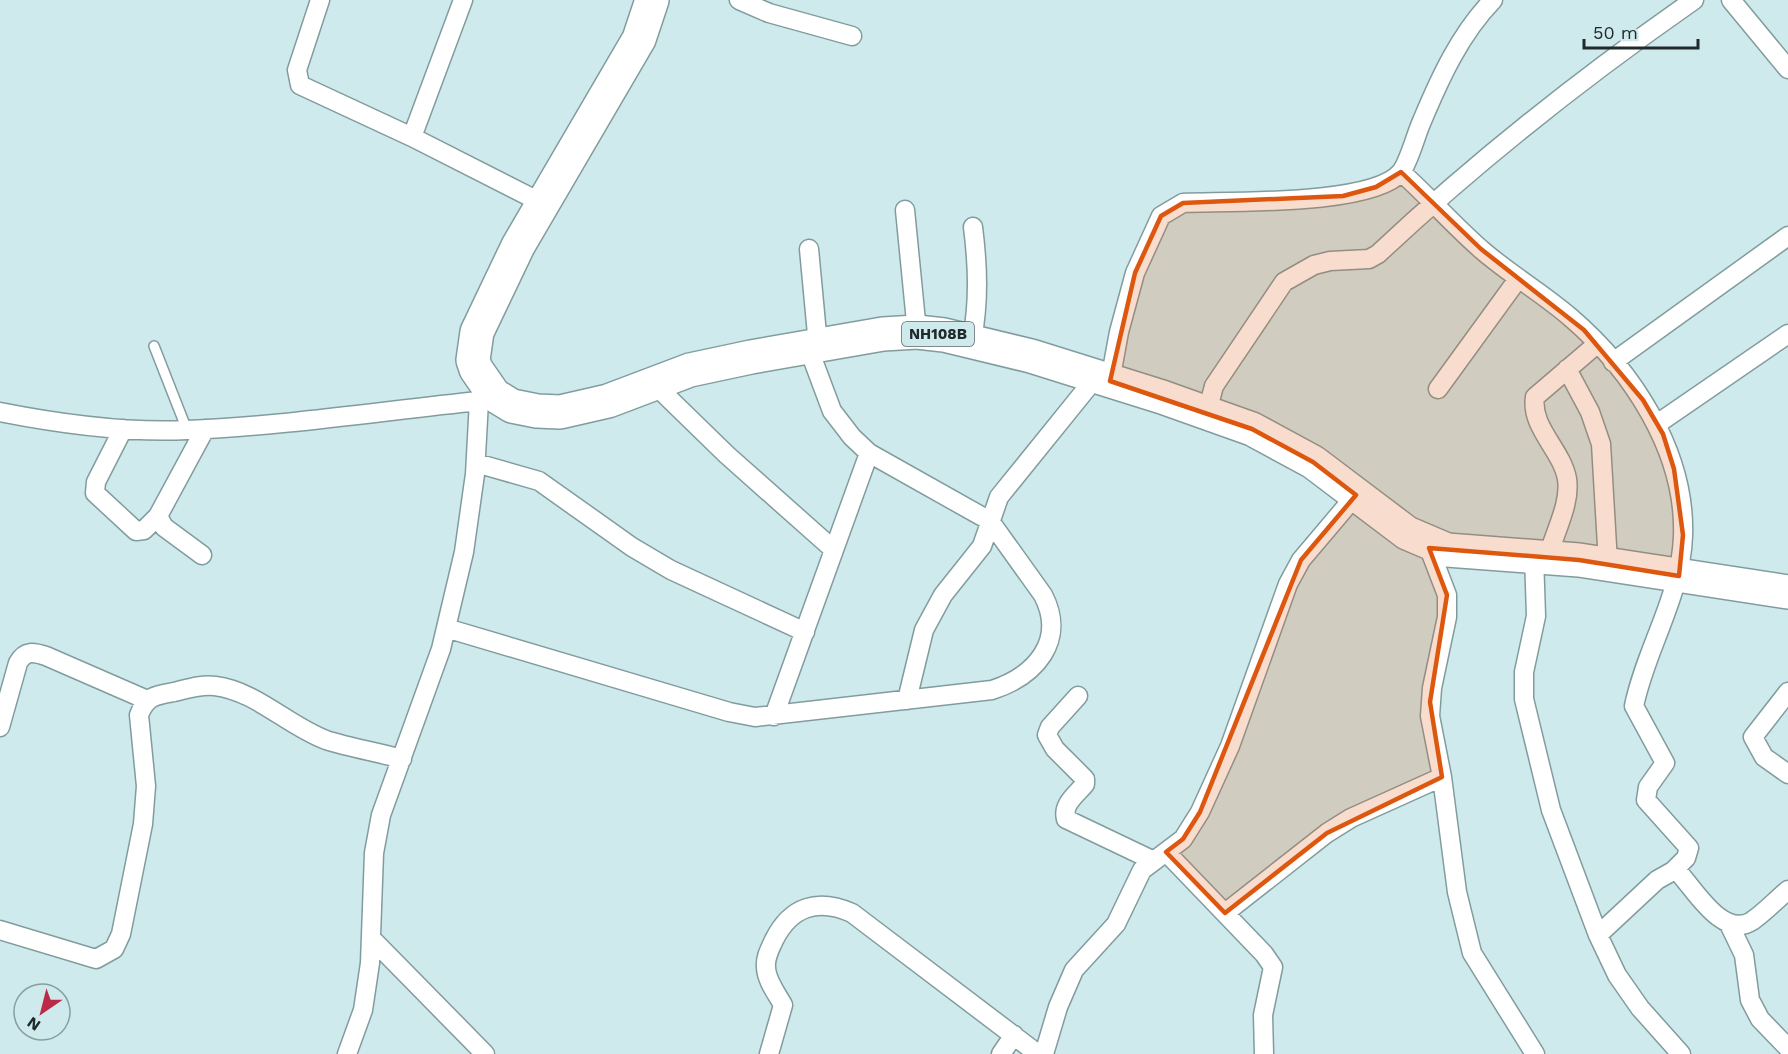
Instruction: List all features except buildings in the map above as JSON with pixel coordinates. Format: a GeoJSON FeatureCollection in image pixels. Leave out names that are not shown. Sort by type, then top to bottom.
{"type":"FeatureCollection","features":[{"type":"Feature","properties":{"kind":"highway"},"geometry":{"type":"LineString","coordinates":[[486,398],[473,360],[477,332],[501,278],[542,203],[639,39],[652,0]]}},
{"type":"Feature","properties":{"kind":"highway","name":"NH108B"},"geometry":{"type":"LineString","coordinates":[[486,398],[537,411],[560,412],[608,401],[690,370],[813,346],[883,334],[916,332],[972,340],[1207,412],[1251,429],[1312,462],[1381,516],[1427,543],[1447,550],[1468,554],[1541,556],[1608,563],[1788,592]]}},
{"type":"Feature","properties":{"kind":"street"},"geometry":{"type":"LineString","coordinates":[[320,0],[297,70],[300,85],[412,137],[542,203]]}},
{"type":"Feature","properties":{"kind":"street"},"geometry":{"type":"LineString","coordinates":[[412,137],[463,0]]}},
{"type":"Feature","properties":{"kind":"street"},"geometry":{"type":"LineString","coordinates":[[739,0],[770,13],[852,36]]}},
{"type":"Feature","properties":{"kind":"street"},"geometry":{"type":"LineString","coordinates":[[907,700],[924,630],[942,595],[982,546],[999,497],[1103,379],[1135,273],[1161,216],[1183,203],[1343,195],[1376,187],[1401,172],[1444,71],[1460,42],[1493,0]]}},
{"type":"Feature","properties":{"kind":"street"},"geometry":{"type":"LineString","coordinates":[[1207,412],[1214,386],[1284,282],[1314,265],[1330,261],[1369,259],[1377,254],[1502,142],[1600,65],[1694,0]]}},
{"type":"Feature","properties":{"kind":"street"},"geometry":{"type":"LineString","coordinates":[[1731,0],[1788,69]]}},
{"type":"Feature","properties":{"kind":"street"},"geometry":{"type":"LineString","coordinates":[[1401,172],[1434,201],[1481,249],[1569,316],[1597,344],[1643,400],[1657,424],[1674,469],[1683,535],[1678,576],[1634,706],[1665,763],[1648,787],[1646,800],[1689,848],[1686,858],[1673,871],[1657,880],[1598,935]]}},
{"type":"Feature","properties":{"kind":"street"},"geometry":{"type":"LineString","coordinates":[[905,210],[916,332]]}},
{"type":"Feature","properties":{"kind":"street"},"geometry":{"type":"LineString","coordinates":[[972,340],[979,276],[973,227]]}},
{"type":"Feature","properties":{"kind":"street"},"geometry":{"type":"LineString","coordinates":[[1612,362],[1788,236]]}},
{"type":"Feature","properties":{"kind":"street"},"geometry":{"type":"LineString","coordinates":[[446,628],[729,712],[755,717],[992,690],[1014,683],[1038,662],[1048,644],[1053,624],[1050,608],[990,521],[869,453],[852,437],[832,411],[813,346],[809,249]]}},
{"type":"Feature","properties":{"kind":"street"},"geometry":{"type":"LineString","coordinates":[[1438,389],[1518,279]]}},
{"type":"Feature","properties":{"kind":"street"},"geometry":{"type":"LineString","coordinates":[[1657,424],[1788,334]]}},
{"type":"Feature","properties":{"kind":"street"},"geometry":{"type":"LineString","coordinates":[[1597,344],[1541,390],[1535,397],[1533,406],[1536,416],[1563,464],[1568,487],[1541,556],[1536,616],[1524,672],[1524,699],[1551,810],[1598,935],[1617,975],[1640,1008],[1681,1054]]}},
{"type":"Feature","properties":{"kind":"street"},"geometry":{"type":"LineString","coordinates":[[1567,369],[1590,412],[1601,444],[1608,563]]}},
{"type":"Feature","properties":{"kind":"street"},"geometry":{"type":"LineString","coordinates":[[652,383],[727,455],[834,550]]}},
{"type":"Feature","properties":{"kind":"street"},"geometry":{"type":"LineString","coordinates":[[0,412],[40,420],[123,429],[196,430],[486,398],[464,552],[446,628],[379,824],[374,853],[370,963],[363,1010],[347,1054]]}},
{"type":"Feature","properties":{"kind":"street"},"geometry":{"type":"LineString","coordinates":[[123,429],[96,482],[95,493],[136,531],[144,530],[158,516],[196,430]]}},
{"type":"Feature","properties":{"kind":"street"},"geometry":{"type":"LineString","coordinates":[[774,716],[869,453]]}},
{"type":"Feature","properties":{"kind":"street"},"geometry":{"type":"LineString","coordinates":[[476,463],[539,481],[632,547],[671,570],[805,632]]}},
{"type":"Feature","properties":{"kind":"street"},"geometry":{"type":"LineString","coordinates":[[1044,1054],[1054,1016],[1070,978],[1082,960],[1116,924],[1133,884],[1159,856],[1183,839],[1200,812],[1234,736],[1288,584],[1301,560],[1356,495]]}},
{"type":"Feature","properties":{"kind":"street"},"geometry":{"type":"LineString","coordinates":[[158,516],[164,527],[202,555]]}},
{"type":"Feature","properties":{"kind":"street"},"geometry":{"type":"LineString","coordinates":[[1427,543],[1447,595],[1447,617],[1430,702],[1457,892],[1472,953],[1535,1054]]}},
{"type":"Feature","properties":{"kind":"street"},"geometry":{"type":"LineString","coordinates":[[0,727],[18,663],[22,656],[30,652],[46,656],[147,700]]}},
{"type":"Feature","properties":{"kind":"street"},"geometry":{"type":"LineString","coordinates":[[0,930],[96,959],[114,949],[121,934],[143,824],[146,786],[139,715],[150,696],[202,686],[216,686],[249,698],[307,732],[328,740],[402,759]]}},
{"type":"Feature","properties":{"kind":"street"},"geometry":{"type":"LineString","coordinates":[[1788,692],[1754,737],[1764,756],[1788,774]]}},
{"type":"Feature","properties":{"kind":"street"},"geometry":{"type":"LineString","coordinates":[[1078,696],[1050,727],[1047,735],[1055,749],[1085,779],[1085,784],[1066,805],[1064,811],[1066,819],[1159,856],[1225,913],[1264,954],[1273,967],[1263,1015],[1264,1054]]}},
{"type":"Feature","properties":{"kind":"street"},"geometry":{"type":"LineString","coordinates":[[1225,913],[1327,832],[1352,818],[1442,777]]}},
{"type":"Feature","properties":{"kind":"street"},"geometry":{"type":"LineString","coordinates":[[1673,871],[1680,874],[1720,919],[1730,924],[1740,926],[1751,922],[1784,901]]}},
{"type":"Feature","properties":{"kind":"street"},"geometry":{"type":"LineString","coordinates":[[769,1054],[783,1005],[768,978],[766,957],[779,930],[803,909],[817,905],[834,905],[852,913],[1038,1054]]}},
{"type":"Feature","properties":{"kind":"street"},"geometry":{"type":"LineString","coordinates":[[1730,924],[1744,955],[1750,1000],[1760,1019],[1788,1048]]}},
{"type":"Feature","properties":{"kind":"street"},"geometry":{"type":"LineString","coordinates":[[371,938],[485,1054]]}},
{"type":"Feature","properties":{"kind":"street"},"geometry":{"type":"LineString","coordinates":[[1001,1054],[1014,1035]]}},
{"type":"Feature","properties":{"kind":"lane"},"geometry":{"type":"LineString","coordinates":[[154,346],[196,430]]}},
{"type":"Feature","properties":{"kind":"highlighted area"},"geometry":{"type":"Polygon","coordinates":[[[1401,172],[1481,249],[1584,330],[1643,400],[1663,434],[1674,469],[1683,535],[1679,576],[1579,560],[1429,548],[1447,595],[1430,702],[1442,777],[1327,833],[1225,913],[1166,852],[1183,839],[1200,812],[1301,560],[1356,495],[1313,462],[1252,429],[1110,381],[1135,273],[1161,216],[1183,203],[1343,196],[1376,187],[1401,172]]]}}]}
